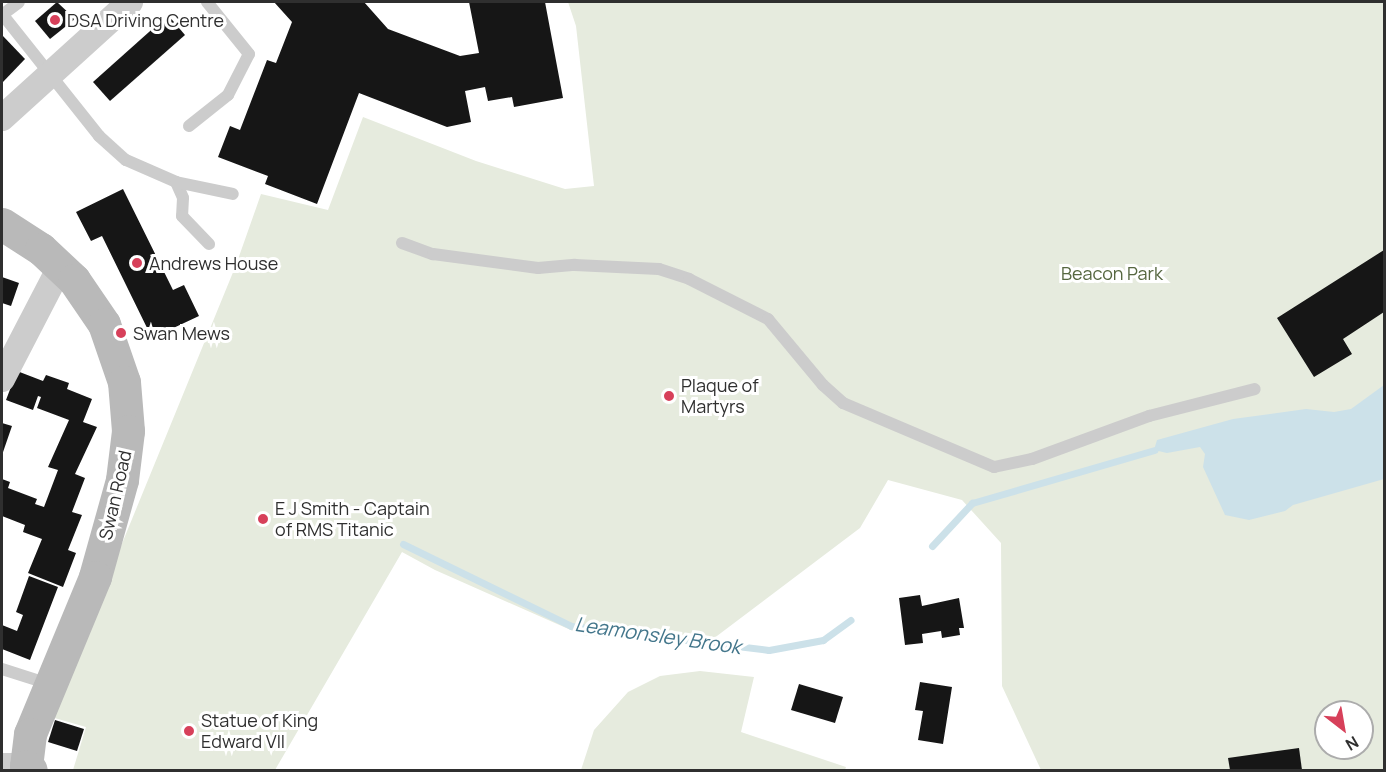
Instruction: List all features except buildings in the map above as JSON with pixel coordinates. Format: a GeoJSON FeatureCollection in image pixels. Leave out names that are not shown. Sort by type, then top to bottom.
{"type":"FeatureCollection","features":[{"type":"Feature","properties":{"kind":"street"},"geometry":{"type":"LineString","coordinates":[[2,118],[130,2]]}},
{"type":"Feature","properties":{"kind":"street","name":"Swan Road"},"geometry":{"type":"LineString","coordinates":[[2,224],[41,249],[60,267],[104,324],[124,382],[128,431],[122,480],[95,577],[30,735],[19,768]]}},
{"type":"Feature","properties":{"kind":"street"},"geometry":{"type":"LineString","coordinates":[[2,379],[60,267]]}},
{"type":"Feature","properties":{"kind":"lane"},"geometry":{"type":"LineString","coordinates":[[18,2],[2,15],[99,136],[126,160],[176,182],[233,194]]}},
{"type":"Feature","properties":{"kind":"lane"},"geometry":{"type":"LineString","coordinates":[[189,126],[228,95],[249,54],[207,2]]}},
{"type":"Feature","properties":{"kind":"lane"},"geometry":{"type":"LineString","coordinates":[[176,182],[183,198],[182,216],[209,244]]}},
{"type":"Feature","properties":{"kind":"lane"},"geometry":{"type":"LineString","coordinates":[[402,243],[433,254],[538,268],[575,265],[659,269],[689,279],[768,319],[823,385],[843,404],[994,467],[1032,459],[1149,416],[1255,389]]}},
{"type":"Feature","properties":{"kind":"lane"},"geometry":{"type":"LineString","coordinates":[[2,669],[51,685]]}},
{"type":"Feature","properties":{"kind":"green space","name":"Beacon Park"},"geometry":{"type":"Polygon","coordinates":[[[568,2],[1384,2],[1384,770],[1041,770],[1002,686],[1001,543],[962,500],[888,480],[860,528],[705,645],[582,635],[435,570],[402,552],[275,770],[73,770],[86,727],[51,717],[236,265],[261,194],[328,210],[363,117],[476,161],[565,189],[594,186],[576,26],[568,2]]]}},
{"type":"Feature","properties":{"kind":"green space"},"geometry":{"type":"Polygon","coordinates":[[[700,671],[754,677],[741,732],[846,767],[845,770],[581,770],[594,730],[628,692],[660,676],[700,671]]]}},
{"type":"Feature","properties":{"kind":"water"},"geometry":{"type":"Polygon","coordinates":[[[1384,385],[1384,479],[1293,505],[1285,511],[1249,520],[1225,515],[1203,467],[1205,454],[1200,447],[1167,453],[1154,450],[1157,440],[1233,419],[1306,409],[1334,412],[1351,409],[1384,385]]]}},
{"type":"Feature","properties":{"kind":"waterway","name":"Leamonsley Brook"},"geometry":{"type":"LineString","coordinates":[[932,546],[972,503],[1154,450]]}},
{"type":"Feature","properties":{"kind":"waterway","name":"Leamonsley Brook"},"geometry":{"type":"LineString","coordinates":[[403,544],[571,626],[769,650],[823,640],[851,620]]}},
{"type":"Feature","properties":{"kind":"place","name":"DSA Driving Centre"},"geometry":{"type":"Point","coordinates":[55,20]}},
{"type":"Feature","properties":{"kind":"place","name":"Andrews House"},"geometry":{"type":"Point","coordinates":[137,263]}},
{"type":"Feature","properties":{"kind":"place","name":"Swan Mews"},"geometry":{"type":"Point","coordinates":[121,333]}},
{"type":"Feature","properties":{"kind":"place","name":"Plaque of Martyrs"},"geometry":{"type":"Point","coordinates":[669,396]}},
{"type":"Feature","properties":{"kind":"place","name":"E J Smith - Captain of RMS Titanic"},"geometry":{"type":"Point","coordinates":[263,519]}},
{"type":"Feature","properties":{"kind":"place","name":"Statue of King Edward VII"},"geometry":{"type":"Point","coordinates":[189,731]}}]}
